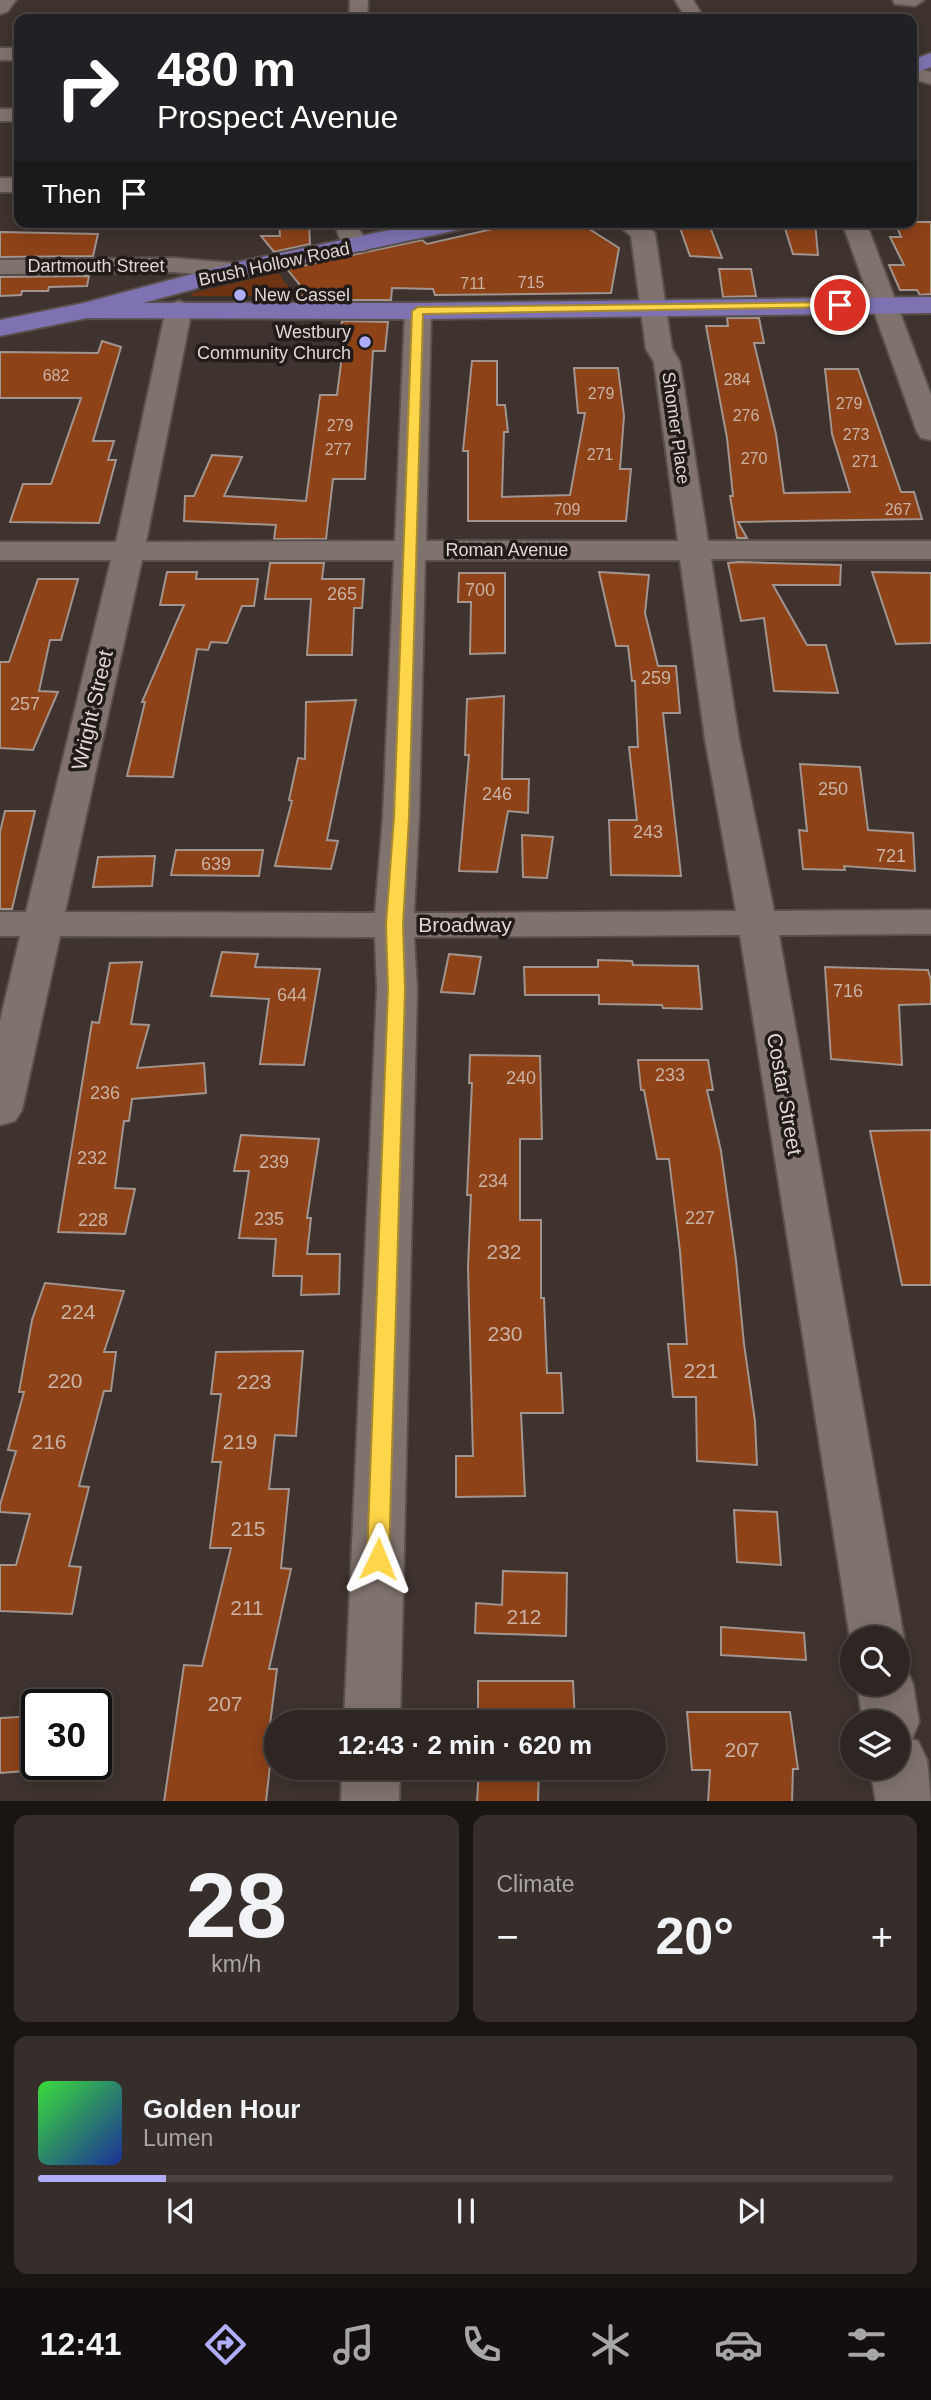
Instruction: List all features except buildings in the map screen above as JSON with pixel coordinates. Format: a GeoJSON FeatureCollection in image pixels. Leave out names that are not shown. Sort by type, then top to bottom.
{"type":"FeatureCollection","features":[{"type":"Feature","properties":{"kind":"main road","name":"Brush Hollow Road"},"geometry":{"type":"LineString","coordinates":[[87,310],[234,270],[435,228]]}},
{"type":"Feature","properties":{"kind":"main road"},"geometry":{"type":"LineString","coordinates":[[0,328],[87,310],[418,311],[931,304]]}},
{"type":"Feature","properties":{"kind":"street"},"geometry":{"type":"LineString","coordinates":[[0,8],[6,0]]}},
{"type":"Feature","properties":{"kind":"street"},"geometry":{"type":"LineString","coordinates":[[902,0],[915,0]]}},
{"type":"Feature","properties":{"kind":"street"},"geometry":{"type":"LineString","coordinates":[[348,228],[358,245]]}},
{"type":"Feature","properties":{"kind":"street","name":"Shomer Place"},"geometry":{"type":"LineString","coordinates":[[635,228],[643,233],[659,349],[667,362],[694,550]]}},
{"type":"Feature","properties":{"kind":"street"},"geometry":{"type":"LineString","coordinates":[[856,228],[931,432]]}},
{"type":"Feature","properties":{"kind":"street","name":"Dartmouth Street"},"geometry":{"type":"LineString","coordinates":[[0,267],[173,265],[234,270]]}},
{"type":"Feature","properties":{"kind":"street","name":"Wright Street"},"geometry":{"type":"LineString","coordinates":[[0,1110],[129,551],[179,309]]}},
{"type":"Feature","properties":{"kind":"street"},"geometry":{"type":"LineString","coordinates":[[372,1710],[397,989],[394,925],[401,817],[418,311]]}},
{"type":"Feature","properties":{"kind":"street","name":"Costar Street"},"geometry":{"type":"LineString","coordinates":[[694,550],[722,738],[757,922],[875,1626]]}},
{"type":"Feature","properties":{"kind":"street","name":"Roman Avenue"},"geometry":{"type":"LineString","coordinates":[[0,551],[931,550]]}},
{"type":"Feature","properties":{"kind":"street","name":"Broadway"},"geometry":{"type":"LineString","coordinates":[[0,924],[931,922]]}},
{"type":"Feature","properties":{"kind":"street"},"geometry":{"type":"LineString","coordinates":[[370,1801],[371,1780]]}},
{"type":"Feature","properties":{"kind":"street"},"geometry":{"type":"LineString","coordinates":[[901,1780],[905,1801]]}},
{"type":"Feature","properties":{"kind":"shaded area"},"geometry":{"type":"Polygon","coordinates":[[[278,273],[288,286],[287,296],[191,296],[192,293],[278,273]]]}},
{"type":"Feature","properties":{"kind":"place","name":"New Cassel"},"geometry":{"type":"Point","coordinates":[240,295]}},
{"type":"Feature","properties":{"kind":"place","name":"Westbury Community Church"},"geometry":{"type":"Point","coordinates":[365,342]}},
{"type":"Feature","properties":{"kind":"route"},"geometry":{"type":"LineString","coordinates":[[378,1559],[397,989],[394,925],[401,817],[418,311],[840,305]]}}]}
